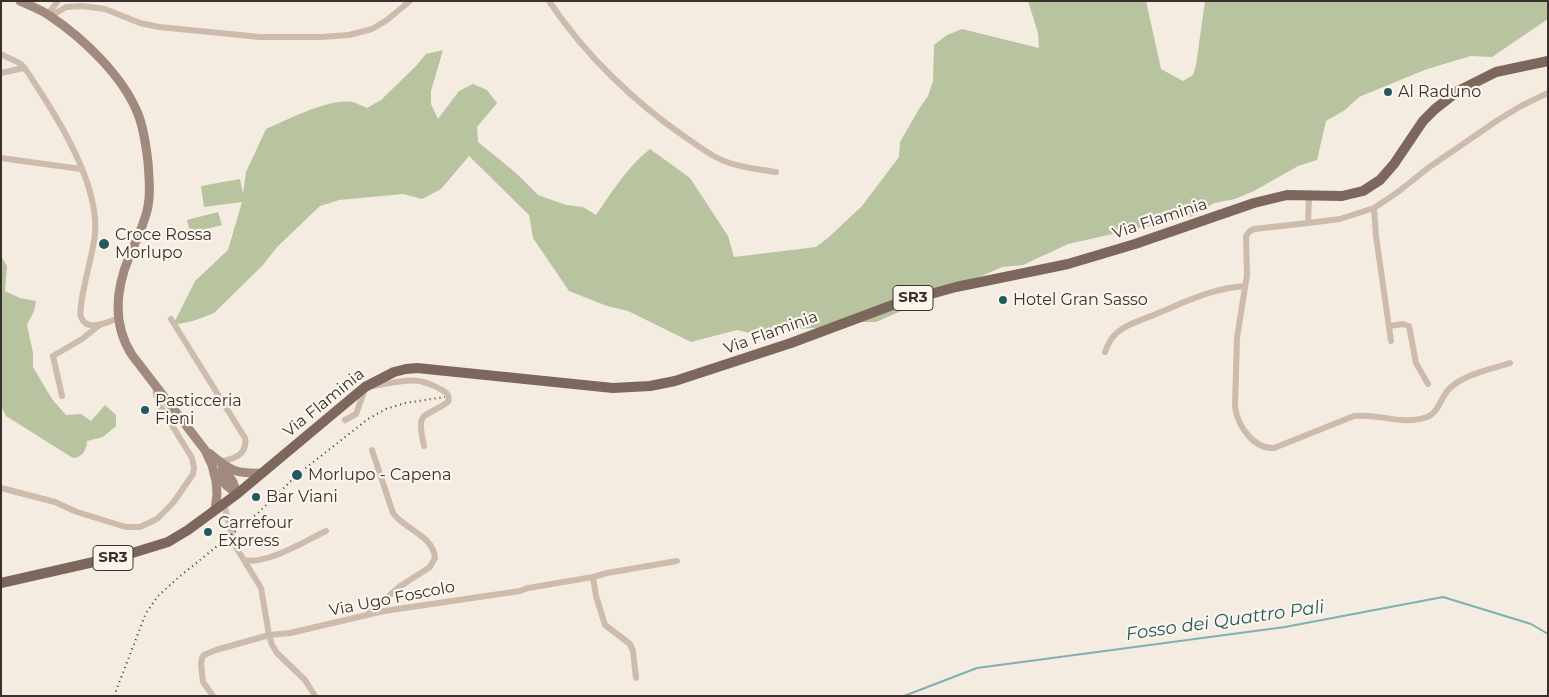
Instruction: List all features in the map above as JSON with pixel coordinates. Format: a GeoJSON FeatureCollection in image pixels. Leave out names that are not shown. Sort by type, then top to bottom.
{"type":"FeatureCollection","features":[{"type":"Feature","properties":{"kind":"main road"},"geometry":{"type":"LineString","coordinates":[[20,1],[49,15],[80,39],[119,81],[133,103],[144,134],[149,174],[148,204],[142,226],[122,277],[118,302],[120,330],[127,346],[154,385],[205,450],[220,462],[239,473],[263,473]]}},
{"type":"Feature","properties":{"kind":"main road","name":"Via Flaminia"},"geometry":{"type":"LineString","coordinates":[[1,584],[129,554],[160,545],[181,535],[237,494],[365,387],[394,372],[414,368],[596,387],[641,387],[667,383],[790,343],[909,299],[1068,264],[1135,244],[1254,203],[1287,195],[1350,195],[1370,188],[1394,164],[1423,121],[1458,91],[1496,72],[1548,61]]}},
{"type":"Feature","properties":{"kind":"main road"},"geometry":{"type":"LineString","coordinates":[[205,450],[214,470],[226,485],[237,494]]}},
{"type":"Feature","properties":{"kind":"main road"},"geometry":{"type":"LineString","coordinates":[[220,462],[233,482],[237,494]]}},
{"type":"Feature","properties":{"kind":"main road"},"geometry":{"type":"LineString","coordinates":[[214,470],[217,490],[215,510]]}},
{"type":"Feature","properties":{"kind":"street"},"geometry":{"type":"LineString","coordinates":[[49,15],[58,1]]}},
{"type":"Feature","properties":{"kind":"street"},"geometry":{"type":"LineString","coordinates":[[49,15],[66,7],[82,6],[105,9],[140,23],[159,27],[265,38],[322,37],[350,35],[372,29],[387,20],[410,1]]}},
{"type":"Feature","properties":{"kind":"street"},"geometry":{"type":"LineString","coordinates":[[549,1],[569,30],[583,46],[622,85],[668,125],[711,155],[725,162],[776,172]]}},
{"type":"Feature","properties":{"kind":"street"},"geometry":{"type":"LineString","coordinates":[[1,54],[22,65],[59,122],[82,170],[93,199],[96,224],[93,253],[80,313],[83,320],[89,325],[102,324],[118,318]]}},
{"type":"Feature","properties":{"kind":"street"},"geometry":{"type":"LineString","coordinates":[[1,73],[24,68]]}},
{"type":"Feature","properties":{"kind":"street"},"geometry":{"type":"LineString","coordinates":[[1510,363],[1457,382],[1448,390],[1434,412],[1428,417],[1406,420],[1354,416],[1276,447],[1266,448],[1256,443],[1247,432],[1239,421],[1236,410],[1236,347],[1247,271],[1246,239],[1250,231],[1275,226],[1344,218],[1374,208],[1498,120],[1548,93]]}},
{"type":"Feature","properties":{"kind":"street"},"geometry":{"type":"LineString","coordinates":[[1,158],[82,170]]}},
{"type":"Feature","properties":{"kind":"street"},"geometry":{"type":"LineString","coordinates":[[1308,223],[1309,195]]}},
{"type":"Feature","properties":{"kind":"street"},"geometry":{"type":"LineString","coordinates":[[1374,208],[1391,341]]}},
{"type":"Feature","properties":{"kind":"street"},"geometry":{"type":"LineString","coordinates":[[1105,352],[1114,336],[1136,322],[1176,304],[1217,290],[1245,286]]}},
{"type":"Feature","properties":{"kind":"street"},"geometry":{"type":"LineString","coordinates":[[171,319],[244,436],[246,443],[243,451],[232,459],[220,462]]}},
{"type":"Feature","properties":{"kind":"street"},"geometry":{"type":"LineString","coordinates":[[62,396],[53,356],[87,336],[102,324]]}},
{"type":"Feature","properties":{"kind":"street"},"geometry":{"type":"LineString","coordinates":[[1390,326],[1403,324],[1409,326],[1416,363],[1428,384]]}},
{"type":"Feature","properties":{"kind":"street"},"geometry":{"type":"LineString","coordinates":[[346,420],[356,414],[365,387],[412,379],[428,382],[448,393],[450,397],[448,402],[423,416],[420,427],[424,446]]}},
{"type":"Feature","properties":{"kind":"street"},"geometry":{"type":"LineString","coordinates":[[1,488],[55,502],[73,511],[126,527],[140,527],[151,523],[173,503],[191,479],[194,468],[192,458],[158,401],[154,385]]}},
{"type":"Feature","properties":{"kind":"street"},"geometry":{"type":"LineString","coordinates":[[366,615],[399,587],[430,567],[435,558],[429,543],[393,513],[372,450]]}},
{"type":"Feature","properties":{"kind":"street"},"geometry":{"type":"LineString","coordinates":[[224,504],[231,536],[262,588],[269,635],[277,653],[305,680],[315,696]]}},
{"type":"Feature","properties":{"kind":"street"},"geometry":{"type":"LineString","coordinates":[[244,560],[254,562],[265,560],[326,531]]}},
{"type":"Feature","properties":{"kind":"street","name":"Via Ugo Foscolo"},"geometry":{"type":"LineString","coordinates":[[213,696],[203,682],[201,666],[203,656],[227,646],[269,635],[290,633],[384,611],[520,591],[677,561]]}},
{"type":"Feature","properties":{"kind":"street"},"geometry":{"type":"LineString","coordinates":[[593,577],[596,596],[605,625],[630,644],[633,651],[636,678]]}},
{"type":"Feature","properties":{"kind":"green space"},"geometry":{"type":"Polygon","coordinates":[[[1028,1],[1146,1],[1161,69],[1183,81],[1193,75],[1196,65],[1205,1],[1548,1],[1548,19],[1492,57],[1471,56],[1427,69],[1359,97],[1345,110],[1326,121],[1317,160],[1298,166],[1254,191],[1235,199],[1214,203],[1193,216],[1068,244],[1023,265],[1002,267],[876,322],[853,322],[832,327],[779,330],[758,335],[737,330],[691,342],[628,311],[607,306],[569,291],[533,238],[529,215],[469,156],[441,189],[422,199],[403,194],[339,200],[320,206],[277,247],[263,265],[214,313],[193,321],[173,325],[195,281],[228,250],[242,202],[204,207],[201,186],[240,179],[243,194],[246,172],[266,129],[320,106],[332,103],[352,102],[367,108],[381,100],[426,54],[443,50],[431,91],[431,104],[438,119],[459,91],[473,84],[487,90],[497,103],[477,127],[478,142],[516,173],[538,195],[566,205],[583,207],[596,215],[627,172],[650,149],[690,178],[728,236],[734,257],[816,247],[829,237],[862,206],[899,157],[900,142],[928,96],[933,81],[934,45],[947,35],[962,29],[1039,48],[1038,33],[1028,1]]]}},
{"type":"Feature","properties":{"kind":"green space"},"geometry":{"type":"Polygon","coordinates":[[[218,212],[222,225],[190,233],[187,220],[218,212]]]}},
{"type":"Feature","properties":{"kind":"green space"},"geometry":{"type":"Polygon","coordinates":[[[1,256],[7,266],[5,291],[20,298],[36,301],[34,311],[27,325],[33,353],[33,367],[52,399],[66,415],[81,414],[91,421],[105,405],[116,415],[116,426],[103,437],[87,441],[82,455],[73,458],[6,416],[1,406],[1,256]]]}},
{"type":"Feature","properties":{"kind":"waterway","name":"Fosso dei Quattro Pali"},"geometry":{"type":"LineString","coordinates":[[904,696],[977,668],[1285,627],[1443,597],[1531,624],[1548,634]]}},
{"type":"Feature","properties":{"kind":"railway"},"geometry":{"type":"LineString","coordinates":[[114,696],[146,613],[158,596],[179,577],[258,513],[297,475],[368,419],[386,409],[405,403],[445,397]]}},
{"type":"Feature","properties":{"kind":"place","name":"Al Raduno"},"geometry":{"type":"Point","coordinates":[1388,92]}},
{"type":"Feature","properties":{"kind":"place","name":"Croce Rossa Morlupo"},"geometry":{"type":"Point","coordinates":[104,244]}},
{"type":"Feature","properties":{"kind":"place","name":"Hotel Gran Sasso"},"geometry":{"type":"Point","coordinates":[1003,300]}},
{"type":"Feature","properties":{"kind":"place","name":"Pasticceria Fieni"},"geometry":{"type":"Point","coordinates":[145,410]}},
{"type":"Feature","properties":{"kind":"place","name":"Morlupo - Capena"},"geometry":{"type":"Point","coordinates":[297,475]}},
{"type":"Feature","properties":{"kind":"place","name":"Bar Viani"},"geometry":{"type":"Point","coordinates":[256,497]}},
{"type":"Feature","properties":{"kind":"place","name":"Carrefour Express"},"geometry":{"type":"Point","coordinates":[208,532]}}]}
